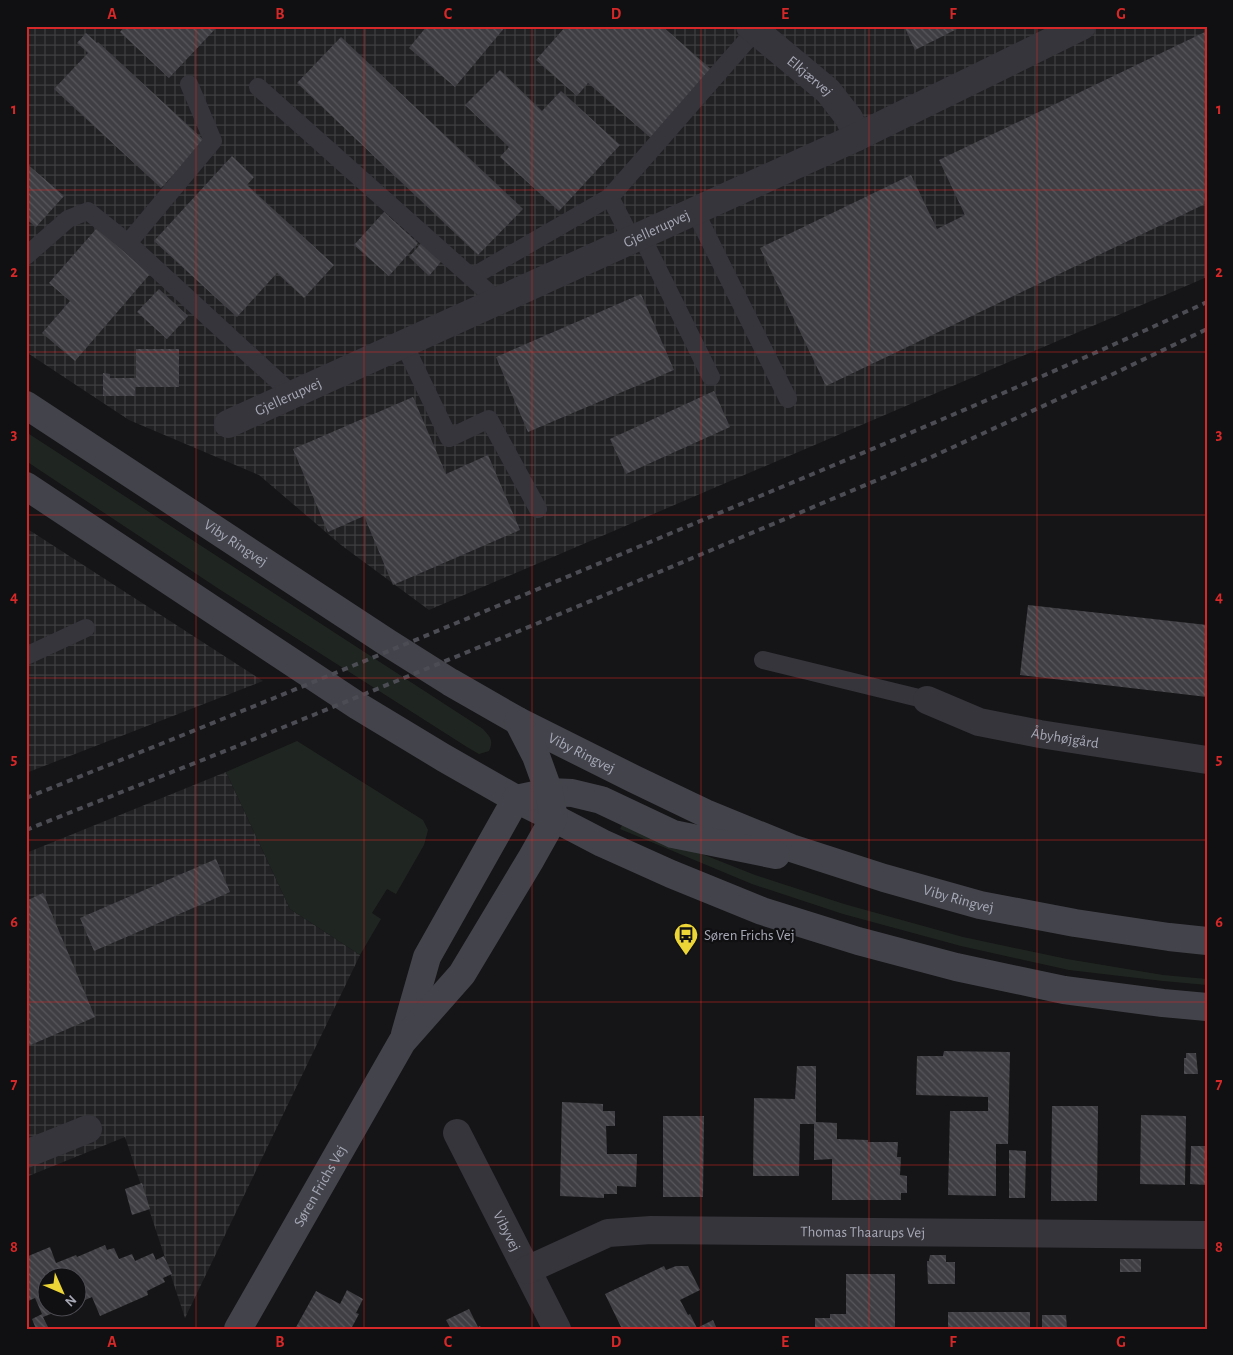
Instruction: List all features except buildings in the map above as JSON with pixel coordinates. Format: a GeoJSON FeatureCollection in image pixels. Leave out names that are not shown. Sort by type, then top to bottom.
{"type":"FeatureCollection","features":[{"type":"Feature","properties":{"kind":"main road","name":"Viby Ringvej"},"geometry":{"type":"LineString","coordinates":[[26,405],[450,682],[518,721],[634,780],[705,813],[791,848],[884,878],[980,905],[1075,923],[1169,937],[1207,940]]}},
{"type":"Feature","properties":{"kind":"main road"},"geometry":{"type":"LineString","coordinates":[[26,486],[358,706],[444,758],[516,799],[551,805],[602,843],[671,874],[762,910],[858,941],[956,967],[1064,990],[1163,1003],[1207,1006]]}},
{"type":"Feature","properties":{"kind":"main road"},"geometry":{"type":"LineString","coordinates":[[518,721],[536,756],[551,805]]}},
{"type":"Feature","properties":{"kind":"main road"},"geometry":{"type":"LineString","coordinates":[[551,805],[572,793],[601,800],[673,834],[884,878]]}},
{"type":"Feature","properties":{"kind":"main road","name":"Søren Frichs Vej"},"geometry":{"type":"LineString","coordinates":[[402,1042],[427,957],[516,799]]}},
{"type":"Feature","properties":{"kind":"main road","name":"Søren Frichs Vej"},"geometry":{"type":"LineString","coordinates":[[238,1329],[402,1042],[462,974],[531,859],[551,805]]}},
{"type":"Feature","properties":{"kind":"street","name":"Gjellerupvej"},"geometry":{"type":"LineString","coordinates":[[228,424],[857,136],[1082,26]]}},
{"type":"Feature","properties":{"kind":"street","name":"Elkjærvej"},"geometry":{"type":"LineString","coordinates":[[753,28],[828,91],[849,118],[857,136]]}},
{"type":"Feature","properties":{"kind":"street","name":"Åbyhøjgård"},"geometry":{"type":"LineString","coordinates":[[928,700],[979,722],[1040,734],[1207,760]]}},
{"type":"Feature","properties":{"kind":"street"},"geometry":{"type":"LineString","coordinates":[[26,1154],[88,1129]]}},
{"type":"Feature","properties":{"kind":"street","name":"Vibyvej"},"geometry":{"type":"LineString","coordinates":[[457,1133],[557,1329]]}},
{"type":"Feature","properties":{"kind":"street","name":"Thomas Thaarups Vej"},"geometry":{"type":"LineString","coordinates":[[527,1270],[608,1233],[651,1230],[1207,1235]]}},
{"type":"Feature","properties":{"kind":"lane"},"geometry":{"type":"LineString","coordinates":[[472,277],[610,197],[753,28]]}},
{"type":"Feature","properties":{"kind":"lane"},"geometry":{"type":"LineString","coordinates":[[128,243],[213,141],[189,84]]}},
{"type":"Feature","properties":{"kind":"lane"},"geometry":{"type":"LineString","coordinates":[[258,88],[498,301]]}},
{"type":"Feature","properties":{"kind":"lane"},"geometry":{"type":"LineString","coordinates":[[610,197],[637,237],[711,377]]}},
{"type":"Feature","properties":{"kind":"lane"},"geometry":{"type":"LineString","coordinates":[[26,256],[68,218],[88,211],[128,243],[293,395]]}},
{"type":"Feature","properties":{"kind":"lane"},"geometry":{"type":"LineString","coordinates":[[695,211],[788,399]]}},
{"type":"Feature","properties":{"kind":"lane"},"geometry":{"type":"LineString","coordinates":[[404,344],[448,438],[489,419],[538,509]]}},
{"type":"Feature","properties":{"kind":"lane"},"geometry":{"type":"LineString","coordinates":[[26,656],[86,628]]}},
{"type":"Feature","properties":{"kind":"lane"},"geometry":{"type":"LineString","coordinates":[[763,660],[928,700]]}},
{"type":"Feature","properties":{"kind":"shaded area"},"geometry":{"type":"Polygon","coordinates":[[[26,26],[1207,26],[1207,277],[429,610],[341,545],[259,475],[129,420],[26,352],[26,26]]]}},
{"type":"Feature","properties":{"kind":"shaded area"},"geometry":{"type":"Polygon","coordinates":[[[26,432],[483,729],[490,739],[489,751],[479,754],[467,747],[219,589],[26,461],[26,432]]]}},
{"type":"Feature","properties":{"kind":"shaded area"},"geometry":{"type":"Polygon","coordinates":[[[26,528],[263,681],[26,773],[26,528]]]}},
{"type":"Feature","properties":{"kind":"shaded area"},"geometry":{"type":"Polygon","coordinates":[[[297,741],[423,820],[428,830],[424,845],[396,894],[387,889],[372,913],[381,919],[360,955],[290,909],[226,772],[297,741]]]}},
{"type":"Feature","properties":{"kind":"shaded area"},"geometry":{"type":"Polygon","coordinates":[[[226,772],[290,909],[360,955],[185,1318],[125,1137],[26,1177],[26,853],[226,772]]]}},
{"type":"Feature","properties":{"kind":"shaded area"},"geometry":{"type":"Polygon","coordinates":[[[625,820],[674,843],[755,875],[844,904],[963,937],[1067,959],[1163,975],[1207,979],[1207,985],[1069,970],[961,946],[843,914],[752,884],[620,829],[625,820]]]}},
{"type":"Feature","properties":{"kind":"railway"},"geometry":{"type":"LineString","coordinates":[[26,798],[349,668],[804,478],[1006,392],[1207,302]]}},
{"type":"Feature","properties":{"kind":"railway"},"geometry":{"type":"LineString","coordinates":[[26,830],[536,624],[927,459],[1207,329]]}},
{"type":"Feature","properties":{"kind":"place","name":"Søren Frichs Vej"},"geometry":{"type":"Point","coordinates":[686,956]}}]}
